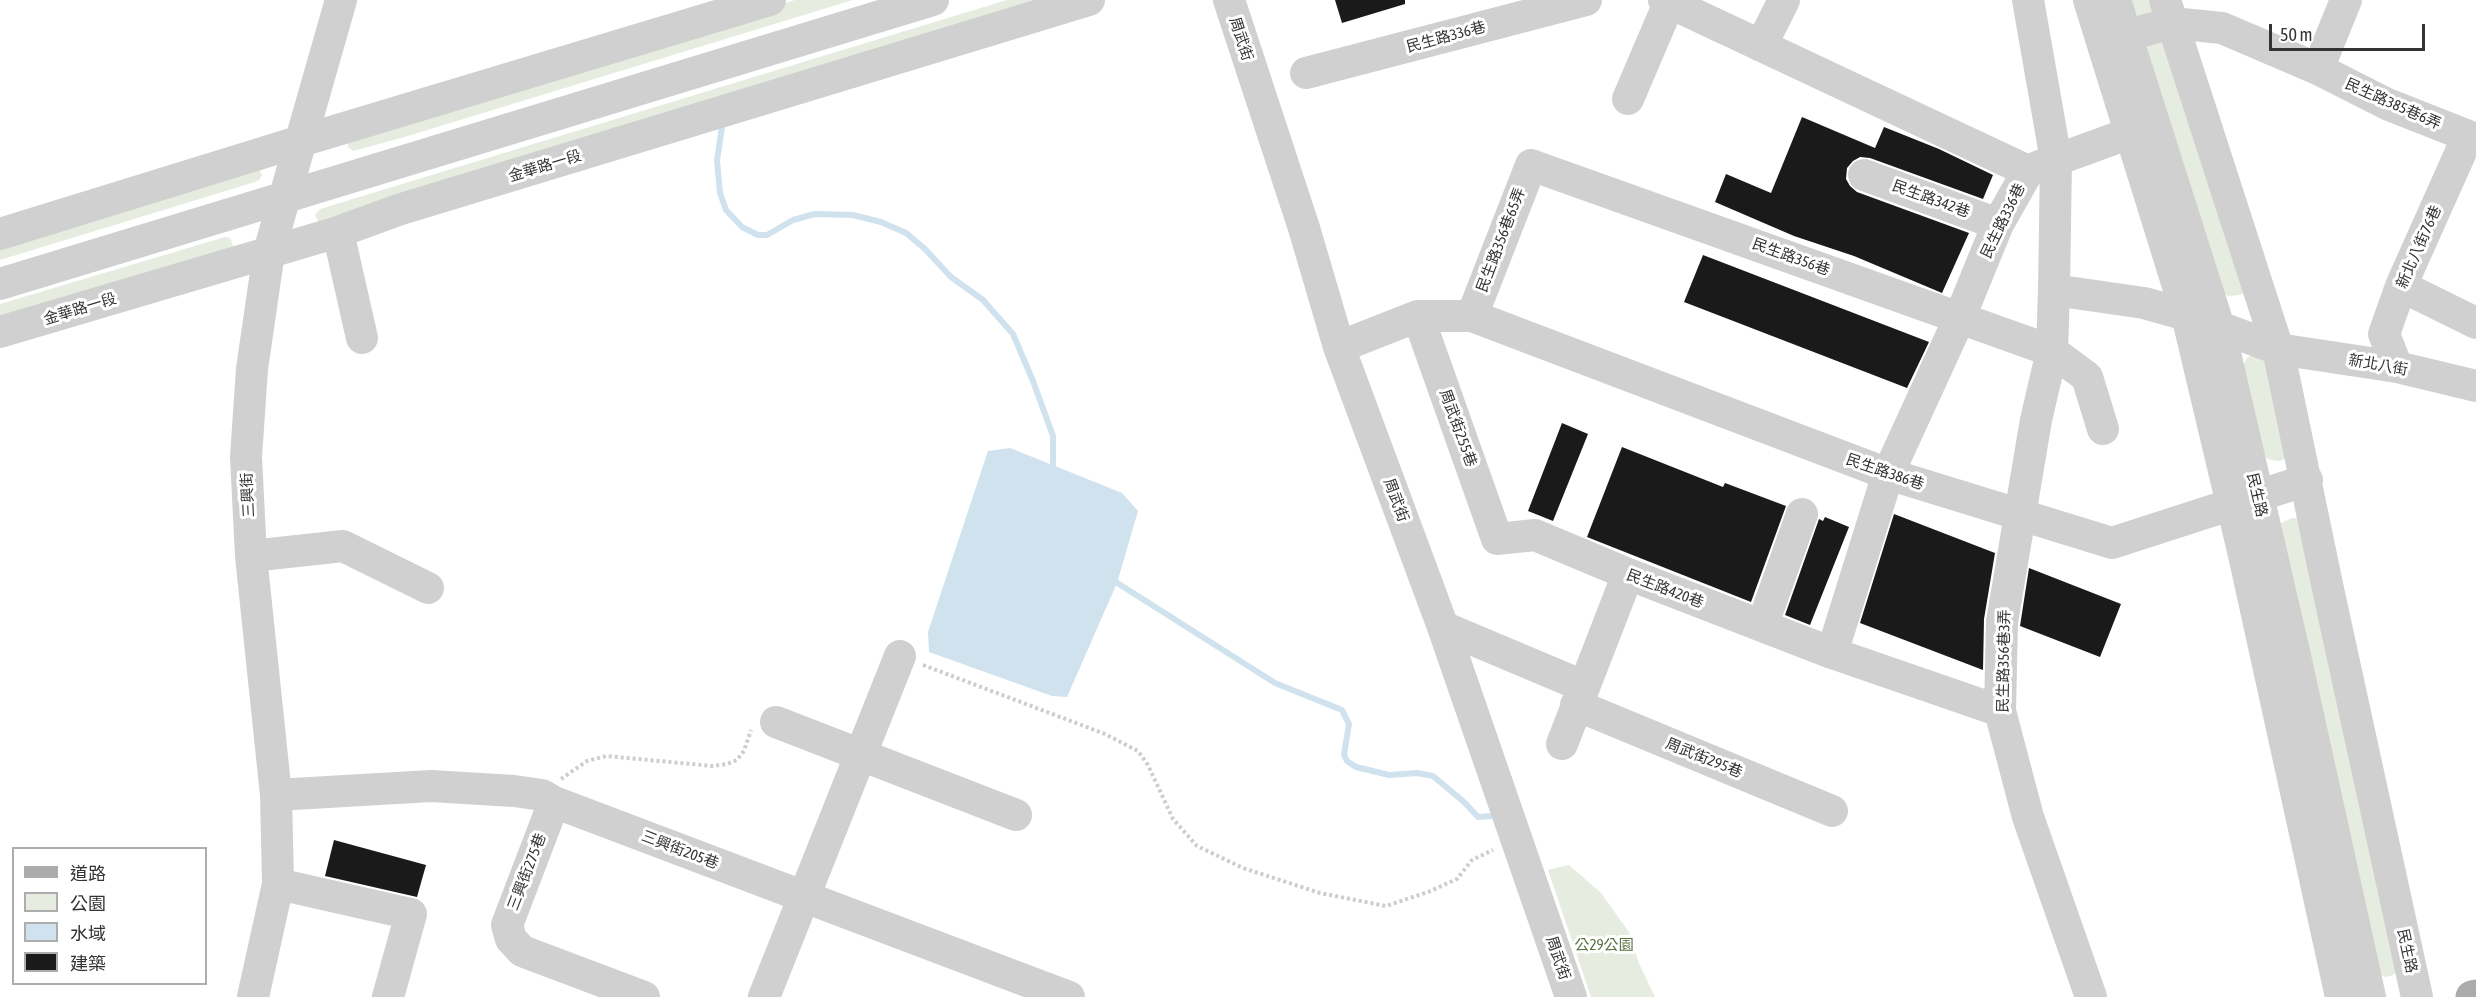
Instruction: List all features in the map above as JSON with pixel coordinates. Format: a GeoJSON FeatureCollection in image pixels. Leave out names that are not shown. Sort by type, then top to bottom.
{"type":"FeatureCollection","features":[{"type":"Feature","properties":{"kind":"street","name":"三興街"},"geometry":{"type":"LineString","coordinates":[[253,997],[278,884],[276,795],[251,556],[246,457],[252,369],[269,252],[287,195],[340,0]]}},
{"type":"Feature","properties":{"kind":"street"},"geometry":{"type":"LineString","coordinates":[[0,234],[770,0]]}},
{"type":"Feature","properties":{"kind":"street"},"geometry":{"type":"LineString","coordinates":[[0,284],[933,0]]}},
{"type":"Feature","properties":{"kind":"street","name":"金華路一段"},"geometry":{"type":"LineString","coordinates":[[0,332],[338,232],[398,210],[1089,0]]}},
{"type":"Feature","properties":{"kind":"street","name":"周武街"},"geometry":{"type":"LineString","coordinates":[[1229,0],[1304,228],[1339,346],[1443,627],[1571,997]]}},
{"type":"Feature","properties":{"kind":"street","name":"民生路336巷"},"geometry":{"type":"LineString","coordinates":[[1306,73],[1586,0]]}},
{"type":"Feature","properties":{"kind":"street"},"geometry":{"type":"LineString","coordinates":[[1761,46],[1784,0]]}},
{"type":"Feature","properties":{"kind":"street"},"geometry":{"type":"LineString","coordinates":[[2027,0],[2054,290],[2052,351]]}},
{"type":"Feature","properties":{"kind":"street","name":"民生路"},"geometry":{"type":"LineString","coordinates":[[2090,0],[2114,38],[2219,327],[2245,500],[2340,997]]}},
{"type":"Feature","properties":{"kind":"street","name":"民生路"},"geometry":{"type":"LineString","coordinates":[[2115,0],[2114,38],[2130,133],[2245,500],[2370,997]]}},
{"type":"Feature","properties":{"kind":"street"},"geometry":{"type":"LineString","coordinates":[[2318,69],[2346,0]]}},
{"type":"Feature","properties":{"kind":"street","name":"民生路336巷"},"geometry":{"type":"LineString","coordinates":[[1628,99],[1667,1],[1761,46],[2042,166],[1998,224],[1960,317],[1888,474]]}},
{"type":"Feature","properties":{"kind":"street","name":"民生路"},"geometry":{"type":"LineString","coordinates":[[2169,11],[2278,348],[2417,997]]}},
{"type":"Feature","properties":{"kind":"street","name":"民生路385巷6弄"},"geometry":{"type":"LineString","coordinates":[[2114,38],[2169,11],[2222,28],[2318,69],[2387,104],[2472,138]]}},
{"type":"Feature","properties":{"kind":"street"},"geometry":{"type":"LineString","coordinates":[[2042,166],[2130,133]]}},
{"type":"Feature","properties":{"kind":"street","name":"新北八街76巷"},"geometry":{"type":"LineString","coordinates":[[2397,367],[2384,334],[2401,286],[2472,138]]}},
{"type":"Feature","properties":{"kind":"street","name":"民生路356巷65弄"},"geometry":{"type":"LineString","coordinates":[[1472,315],[1531,165]]}},
{"type":"Feature","properties":{"kind":"street","name":"民生路356巷"},"geometry":{"type":"LineString","coordinates":[[1531,165],[2052,351],[2087,378],[2103,429]]}},
{"type":"Feature","properties":{"kind":"street","name":"民生路342巷"},"geometry":{"type":"LineString","coordinates":[[1864,175],[1998,224]]}},
{"type":"Feature","properties":{"kind":"street"},"geometry":{"type":"LineString","coordinates":[[338,232],[362,338]]}},
{"type":"Feature","properties":{"kind":"street"},"geometry":{"type":"LineString","coordinates":[[2401,286],[2476,323]]}},
{"type":"Feature","properties":{"kind":"street"},"geometry":{"type":"LineString","coordinates":[[2054,290],[2144,303],[2187,315],[2278,348]]}},
{"type":"Feature","properties":{"kind":"street"},"geometry":{"type":"LineString","coordinates":[[1339,346],[1418,316],[1472,315]]}},
{"type":"Feature","properties":{"kind":"street","name":"民生路386巷"},"geometry":{"type":"LineString","coordinates":[[1472,315],[1888,474],[2112,543],[2307,480]]}},
{"type":"Feature","properties":{"kind":"street","name":"周武街255巷"},"geometry":{"type":"LineString","coordinates":[[1418,316],[1497,539]]}},
{"type":"Feature","properties":{"kind":"street","name":"新北八街"},"geometry":{"type":"LineString","coordinates":[[2278,348],[2397,367],[2476,386]]}},
{"type":"Feature","properties":{"kind":"street","name":"民生路356巷3弄"},"geometry":{"type":"LineString","coordinates":[[2052,351],[2036,420],[2002,622],[2000,711],[2028,817],[2091,997]]}},
{"type":"Feature","properties":{"kind":"street"},"geometry":{"type":"LineString","coordinates":[[1832,653],[1888,474]]}},
{"type":"Feature","properties":{"kind":"street"},"geometry":{"type":"LineString","coordinates":[[1762,626],[1802,514]]}},
{"type":"Feature","properties":{"kind":"street","name":"民生路420巷"},"geometry":{"type":"LineString","coordinates":[[1497,539],[1535,535],[1628,574],[1832,653],[2000,711]]}},
{"type":"Feature","properties":{"kind":"street"},"geometry":{"type":"LineString","coordinates":[[251,556],[343,546],[428,588]]}},
{"type":"Feature","properties":{"kind":"street"},"geometry":{"type":"LineString","coordinates":[[1562,744],[1628,574]]}},
{"type":"Feature","properties":{"kind":"street","name":"周武街295巷"},"geometry":{"type":"LineString","coordinates":[[1443,627],[1579,696],[1832,811]]}},
{"type":"Feature","properties":{"kind":"street"},"geometry":{"type":"LineString","coordinates":[[764,997],[900,656]]}},
{"type":"Feature","properties":{"kind":"street"},"geometry":{"type":"LineString","coordinates":[[776,722],[1016,815]]}},
{"type":"Feature","properties":{"kind":"street","name":"三興街205巷"},"geometry":{"type":"LineString","coordinates":[[276,795],[431,786],[514,790],[548,798],[1069,997]]}},
{"type":"Feature","properties":{"kind":"street","name":"三興街275巷"},"geometry":{"type":"LineString","coordinates":[[548,798],[507,925],[511,939],[522,951],[569,984],[644,997]]}},
{"type":"Feature","properties":{"kind":"street"},"geometry":{"type":"LineString","coordinates":[[278,884],[411,914],[388,997]]}},
{"type":"Feature","properties":{"kind":"path"},"geometry":{"type":"LineString","coordinates":[[900,656],[1105,734],[1138,751],[1148,765],[1173,819],[1197,846],[1243,867],[1320,893],[1386,906],[1428,892],[1457,879],[1472,860],[1515,836]]}},
{"type":"Feature","properties":{"kind":"path"},"geometry":{"type":"LineString","coordinates":[[548,798],[571,770],[587,761],[606,756],[713,766],[727,765],[737,760],[744,751],[752,728],[758,722],[766,720],[776,722]]}},
{"type":"Feature","properties":{"kind":"green space"},"geometry":{"type":"Polygon","coordinates":[[[795,0],[853,0],[401,138],[353,151],[348,147],[347,137],[795,0]]]}},
{"type":"Feature","properties":{"kind":"green space"},"geometry":{"type":"Polygon","coordinates":[[[1007,0],[1071,0],[319,223],[315,215],[320,209],[1007,0]]]}},
{"type":"Feature","properties":{"kind":"green space"},"geometry":{"type":"Polygon","coordinates":[[[2123,0],[2158,0],[2153,12],[2140,16],[2134,15],[2123,0]]]}},
{"type":"Feature","properties":{"kind":"green space"},"geometry":{"type":"Polygon","coordinates":[[[2164,36],[2247,292],[2240,295],[2228,296],[2223,292],[2142,46],[2164,36]]]}},
{"type":"Feature","properties":{"kind":"green space"},"geometry":{"type":"Polygon","coordinates":[[[258,167],[262,175],[255,182],[0,260],[0,239],[258,167]]]}},
{"type":"Feature","properties":{"kind":"green space"},"geometry":{"type":"Polygon","coordinates":[[[225,237],[230,238],[235,251],[0,326],[0,304],[225,237]]]}},
{"type":"Feature","properties":{"kind":"green space"},"geometry":{"type":"Polygon","coordinates":[[[2253,354],[2266,356],[2287,457],[2281,461],[2271,460],[2261,455],[2242,368],[2247,358],[2253,354]]]}},
{"type":"Feature","properties":{"kind":"green space"},"geometry":{"type":"Polygon","coordinates":[[[2292,518],[2299,518],[2400,970],[2391,976],[2385,977],[2376,972],[2279,524],[2292,518]]]}},
{"type":"Feature","properties":{"kind":"green space","name":"公29公園"},"geometry":{"type":"Polygon","coordinates":[[[1569,865],[1601,893],[1629,932],[1638,961],[1655,997],[1591,997],[1548,870],[1569,865]]]}},
{"type":"Feature","properties":{"kind":"water"},"geometry":{"type":"Polygon","coordinates":[[[1010,448],[1122,493],[1138,511],[1117,583],[1067,697],[1052,696],[929,652],[928,632],[988,451],[1010,448]]]}},
{"type":"Feature","properties":{"kind":"building"},"geometry":{"type":"Polygon","coordinates":[[[1335,0],[1405,0],[1405,4],[1342,23],[1335,0]]]}},
{"type":"Feature","properties":{"kind":"building"},"geometry":{"type":"Polygon","coordinates":[[[1802,117],[1875,148],[1884,127],[1939,149],[1993,175],[1983,199],[1870,158],[1860,157],[1847,168],[1846,179],[1857,192],[1969,233],[1942,293],[1854,256],[1794,236],[1715,202],[1726,174],[1771,193],[1802,117]]]}},
{"type":"Feature","properties":{"kind":"building"},"geometry":{"type":"Polygon","coordinates":[[[1703,255],[1929,342],[1907,388],[1684,302],[1703,255]]]}},
{"type":"Feature","properties":{"kind":"building"},"geometry":{"type":"Polygon","coordinates":[[[1562,423],[1588,434],[1553,521],[1528,511],[1562,423]]]}},
{"type":"Feature","properties":{"kind":"building"},"geometry":{"type":"Polygon","coordinates":[[[1622,447],[1723,487],[1725,483],[1786,506],[1751,602],[1587,537],[1622,447]]]}},
{"type":"Feature","properties":{"kind":"building"},"geometry":{"type":"Polygon","coordinates":[[[1894,514],[1995,553],[1984,619],[1983,670],[1860,623],[1894,514]]]}},
{"type":"Feature","properties":{"kind":"building"},"geometry":{"type":"Polygon","coordinates":[[[1825,517],[1849,527],[1810,625],[1785,615],[1819,519],[1823,521],[1825,517]]]}},
{"type":"Feature","properties":{"kind":"building"},"geometry":{"type":"Polygon","coordinates":[[[2029,568],[2121,604],[2100,657],[2020,626],[2029,568]]]}},
{"type":"Feature","properties":{"kind":"building"},"geometry":{"type":"Polygon","coordinates":[[[334,840],[426,865],[417,897],[325,876],[334,840]]]}},
{"type":"Feature","properties":{"kind":"waterway"},"geometry":{"type":"LineString","coordinates":[[722,127],[717,160],[720,193],[726,210],[742,227],[758,235],[767,235],[793,220],[815,214],[853,215],[881,222],[906,233],[925,249],[951,277],[983,300],[1013,334],[1033,381],[1053,436],[1053,473]]}},
{"type":"Feature","properties":{"kind":"waterway"},"geometry":{"type":"LineString","coordinates":[[1111,579],[1275,683],[1342,710],[1349,724],[1344,755],[1347,761],[1356,767],[1389,775],[1417,773],[1433,776],[1478,817],[1491,816]]}}]}
